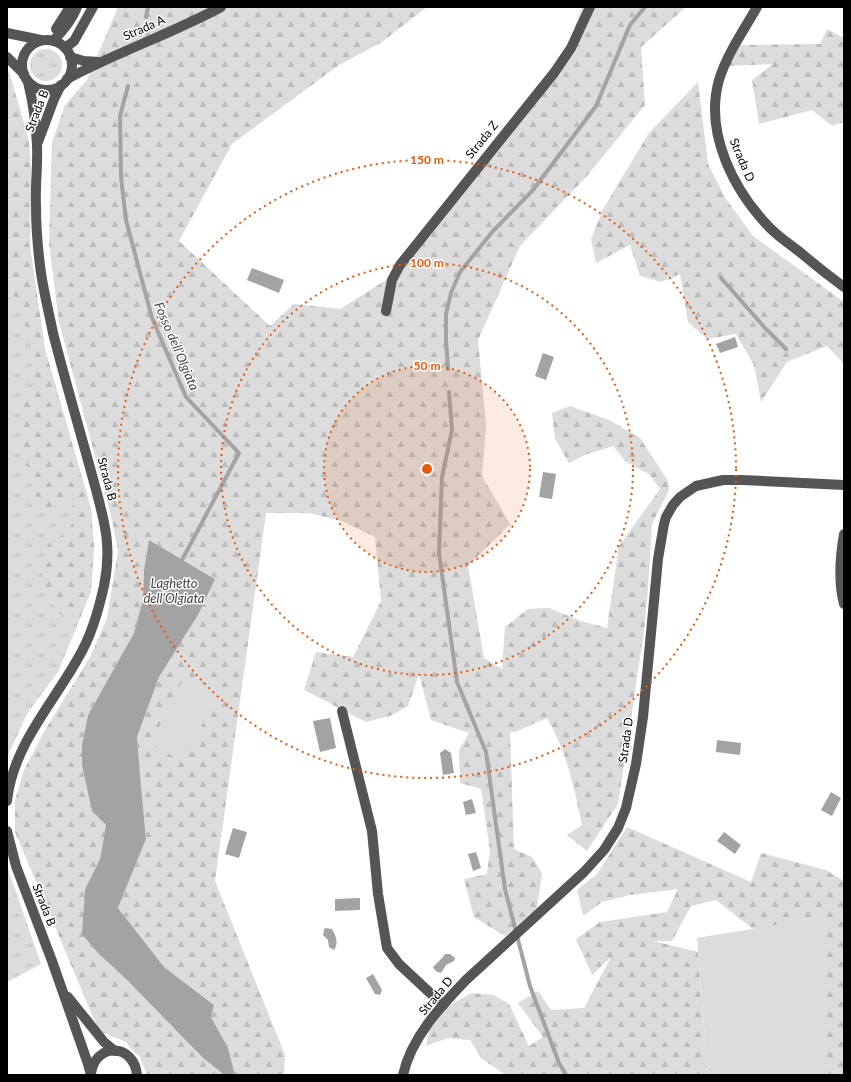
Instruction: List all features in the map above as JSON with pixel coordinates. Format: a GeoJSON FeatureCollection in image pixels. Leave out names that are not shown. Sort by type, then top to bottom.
{"type":"FeatureCollection","features":[{"type":"Feature","properties":{"kind":"street"},"geometry":{"type":"LineString","coordinates":[[53,41],[56,30],[70,7]]}},
{"type":"Feature","properties":{"kind":"street"},"geometry":{"type":"LineString","coordinates":[[53,41],[62,32],[75,13],[77,7]]}},
{"type":"Feature","properties":{"kind":"street"},"geometry":{"type":"LineString","coordinates":[[7,57],[34,86],[41,89],[55,88],[64,82],[71,68],[68,52],[68,37],[80,18],[92,7]]}},
{"type":"Feature","properties":{"kind":"street","name":"Strada A"},"geometry":{"type":"LineString","coordinates":[[64,82],[99,62],[221,7]]}},
{"type":"Feature","properties":{"kind":"street","name":"Strada Z"},"geometry":{"type":"LineString","coordinates":[[386,311],[392,280],[400,265],[554,73],[571,48],[590,7]]}},
{"type":"Feature","properties":{"kind":"street","name":"Strada D"},"geometry":{"type":"LineString","coordinates":[[757,7],[732,52],[720,78],[715,111],[721,146],[729,169],[739,188],[762,219],[780,237],[844,287]]}},
{"type":"Feature","properties":{"kind":"street"},"geometry":{"type":"LineString","coordinates":[[7,32],[60,43],[68,52],[84,60],[99,62]]}},
{"type":"Feature","properties":{"kind":"street"},"geometry":{"type":"LineString","coordinates":[[26,78],[22,66],[23,57],[33,44],[41,40]]}},
{"type":"Feature","properties":{"kind":"street","name":"Strada B"},"geometry":{"type":"LineString","coordinates":[[7,801],[12,774],[27,739],[77,660],[95,623],[107,567],[108,553],[105,524],[88,458],[65,382],[41,274],[36,206],[37,146],[35,120],[26,78]]}},
{"type":"Feature","properties":{"kind":"street","name":"Strada B"},"geometry":{"type":"LineString","coordinates":[[37,146],[54,99],[64,82]]}},
{"type":"Feature","properties":{"kind":"street","name":"Strada D"},"geometry":{"type":"LineString","coordinates":[[403,1075],[409,1057],[418,1038],[443,1005],[466,980],[589,867],[604,850],[618,828],[626,808],[636,764],[643,717],[662,531],[666,517],[673,505],[680,497],[696,486],[723,480],[844,485]]}},
{"type":"Feature","properties":{"kind":"street"},"geometry":{"type":"LineString","coordinates":[[844,534],[840,575],[844,604]]}},
{"type":"Feature","properties":{"kind":"street"},"geometry":{"type":"LineString","coordinates":[[342,711],[372,831],[378,894],[387,948],[399,964],[443,1005]]}},
{"type":"Feature","properties":{"kind":"street","name":"Strada B"},"geometry":{"type":"LineString","coordinates":[[7,831],[16,866],[61,987],[91,1075]]}},
{"type":"Feature","properties":{"kind":"street","name":"Strada B"},"geometry":{"type":"LineString","coordinates":[[61,987],[104,1042],[116,1051],[123,1052],[129,1056],[134,1062],[137,1075]]}},
{"type":"Feature","properties":{"kind":"street"},"geometry":{"type":"LineString","coordinates":[[91,1075],[92,1066],[95,1059],[108,1051],[116,1051]]}},
{"type":"Feature","properties":{"kind":"green space"},"geometry":{"type":"Polygon","coordinates":[[[118,7],[427,7],[382,42],[339,65],[232,144],[179,241],[270,326],[294,304],[340,309],[394,275],[461,197],[564,59],[582,7],[686,7],[641,47],[645,105],[586,177],[520,246],[478,340],[486,425],[482,476],[510,524],[468,566],[484,658],[502,669],[505,627],[528,609],[549,608],[581,621],[607,628],[619,546],[660,489],[649,474],[626,462],[613,446],[585,455],[569,463],[555,439],[552,413],[570,406],[609,420],[640,438],[668,481],[669,490],[652,524],[644,631],[618,804],[587,851],[567,835],[582,825],[573,783],[565,757],[547,718],[515,732],[510,732],[514,849],[532,857],[542,873],[537,908],[505,936],[474,917],[464,879],[487,874],[490,850],[481,789],[460,783],[459,750],[469,733],[431,720],[419,674],[408,706],[390,716],[366,722],[304,690],[316,652],[353,657],[381,601],[375,537],[342,521],[309,513],[266,513],[215,881],[285,1055],[284,1075],[235,1075],[228,1048],[211,1017],[214,1005],[164,967],[118,908],[146,839],[137,737],[159,677],[198,615],[214,578],[149,540],[144,570],[143,599],[134,633],[88,715],[82,745],[82,765],[92,810],[106,825],[100,859],[85,889],[98,953],[127,980],[203,1058],[222,1073],[222,1075],[147,1075],[140,1057],[126,1042],[99,1031],[15,832],[15,800],[24,770],[45,730],[90,657],[107,618],[118,551],[111,516],[59,322],[49,243],[52,142],[65,105],[87,80],[118,7]]]}},
{"type":"Feature","properties":{"kind":"green space"},"geometry":{"type":"Polygon","coordinates":[[[827,29],[844,38],[844,122],[832,126],[812,110],[759,124],[752,80],[773,64],[728,66],[741,45],[820,44],[827,29]]]}},
{"type":"Feature","properties":{"kind":"green space"},"geometry":{"type":"Polygon","coordinates":[[[46,49],[52,50],[59,56],[62,65],[61,71],[55,78],[46,81],[40,80],[33,74],[30,65],[31,59],[37,52],[46,49]]]}},
{"type":"Feature","properties":{"kind":"green space"},"geometry":{"type":"Polygon","coordinates":[[[7,71],[9,72],[29,141],[30,247],[45,349],[91,508],[94,547],[91,591],[58,672],[27,714],[7,758],[7,71]]]}},
{"type":"Feature","properties":{"kind":"green space"},"geometry":{"type":"Polygon","coordinates":[[[7,71],[9,72],[29,141],[31,170],[30,247],[45,349],[91,510],[94,547],[91,591],[79,621],[64,618],[45,595],[42,565],[48,544],[66,533],[75,519],[71,494],[66,501],[41,512],[23,449],[22,405],[35,386],[32,351],[20,306],[7,279],[7,71]]]}},
{"type":"Feature","properties":{"kind":"green space"},"geometry":{"type":"Polygon","coordinates":[[[698,82],[708,164],[726,199],[753,236],[844,302],[844,364],[827,346],[787,362],[761,402],[754,365],[736,334],[707,339],[688,322],[680,274],[661,282],[640,276],[630,245],[596,263],[591,239],[603,209],[649,133],[698,82]]]}},
{"type":"Feature","properties":{"kind":"green space"},"geometry":{"type":"Polygon","coordinates":[[[186,674],[219,693],[182,762],[151,743],[186,674]]]}},
{"type":"Feature","properties":{"kind":"green space"},"geometry":{"type":"Polygon","coordinates":[[[627,827],[751,882],[761,853],[826,870],[844,881],[844,1075],[824,1075],[824,918],[753,929],[716,900],[691,906],[672,941],[654,941],[698,952],[708,1075],[506,1075],[482,1059],[470,1040],[448,1038],[426,1046],[429,1031],[446,1007],[472,993],[494,995],[509,1004],[529,1046],[543,1037],[518,1003],[538,991],[551,1010],[584,1008],[611,957],[592,975],[576,939],[600,922],[667,912],[678,889],[630,895],[602,902],[583,916],[577,890],[597,874],[627,827]]]}},
{"type":"Feature","properties":{"kind":"green space"},"geometry":{"type":"Polygon","coordinates":[[[7,866],[41,964],[7,982],[7,866]]]}},
{"type":"Feature","properties":{"kind":"green space"},"geometry":{"type":"Polygon","coordinates":[[[824,917],[824,1075],[708,1075],[697,938],[824,917]]]}},
{"type":"Feature","properties":{"kind":"water"},"geometry":{"type":"Polygon","coordinates":[[[252,268],[284,280],[279,293],[247,280],[252,268]]]}},
{"type":"Feature","properties":{"kind":"water"},"geometry":{"type":"Polygon","coordinates":[[[735,337],[738,347],[720,353],[716,344],[735,337]]]}},
{"type":"Feature","properties":{"kind":"water"},"geometry":{"type":"Polygon","coordinates":[[[543,353],[554,357],[546,380],[535,376],[543,353]]]}},
{"type":"Feature","properties":{"kind":"water"},"geometry":{"type":"Polygon","coordinates":[[[543,472],[556,474],[552,499],[539,497],[543,472]]]}},
{"type":"Feature","properties":{"kind":"water","name":"Laghetto dell'Olgiata"},"geometry":{"type":"Polygon","coordinates":[[[149,540],[215,579],[198,615],[159,677],[137,737],[146,839],[118,908],[164,967],[214,1005],[211,1017],[228,1048],[235,1075],[222,1075],[222,1073],[203,1058],[127,980],[98,953],[82,934],[85,889],[100,859],[106,825],[92,811],[82,765],[82,745],[88,715],[134,633],[143,599],[144,570],[149,540]]]}},
{"type":"Feature","properties":{"kind":"water"},"geometry":{"type":"Polygon","coordinates":[[[330,718],[336,748],[320,752],[313,721],[330,718]]]}},
{"type":"Feature","properties":{"kind":"water"},"geometry":{"type":"Polygon","coordinates":[[[717,740],[741,743],[740,755],[716,752],[717,740]]]}},
{"type":"Feature","properties":{"kind":"water"},"geometry":{"type":"Polygon","coordinates":[[[445,749],[451,753],[454,773],[443,775],[440,753],[445,749]]]}},
{"type":"Feature","properties":{"kind":"water"},"geometry":{"type":"Polygon","coordinates":[[[831,792],[841,798],[832,816],[821,810],[831,792]]]}},
{"type":"Feature","properties":{"kind":"water"},"geometry":{"type":"Polygon","coordinates":[[[472,799],[476,813],[466,815],[463,802],[472,799]]]}},
{"type":"Feature","properties":{"kind":"water"},"geometry":{"type":"Polygon","coordinates":[[[233,828],[247,832],[239,858],[225,854],[233,828]]]}},
{"type":"Feature","properties":{"kind":"water"},"geometry":{"type":"Polygon","coordinates":[[[724,832],[741,845],[735,854],[717,841],[724,832]]]}},
{"type":"Feature","properties":{"kind":"water"},"geometry":{"type":"Polygon","coordinates":[[[476,852],[481,868],[473,871],[468,854],[476,852]]]}},
{"type":"Feature","properties":{"kind":"water"},"geometry":{"type":"Polygon","coordinates":[[[360,898],[360,910],[335,911],[335,899],[360,898]]]}},
{"type":"Feature","properties":{"kind":"water"},"geometry":{"type":"Polygon","coordinates":[[[325,928],[332,929],[335,934],[337,942],[334,950],[329,947],[328,940],[323,935],[325,928]]]}},
{"type":"Feature","properties":{"kind":"water"},"geometry":{"type":"Polygon","coordinates":[[[445,954],[450,954],[455,958],[454,961],[446,965],[441,973],[436,971],[433,967],[445,954]]]}},
{"type":"Feature","properties":{"kind":"water"},"geometry":{"type":"Polygon","coordinates":[[[373,974],[382,990],[380,995],[375,994],[366,978],[373,974]]]}},
{"type":"Feature","properties":{"kind":"waterway","name":"Fosso dell’Olgiata"},"geometry":{"type":"LineString","coordinates":[[146,17],[148,7]]}},
{"type":"Feature","properties":{"kind":"waterway"},"geometry":{"type":"LineString","coordinates":[[448,369],[446,314],[451,293],[460,272],[493,231],[533,190],[596,106],[630,25],[645,7]]}},
{"type":"Feature","properties":{"kind":"waterway","name":"Fosso dell’Olgiata"},"geometry":{"type":"LineString","coordinates":[[128,86],[120,116],[121,177],[126,220],[152,318],[186,397],[239,453],[182,560]]}},
{"type":"Feature","properties":{"kind":"waterway"},"geometry":{"type":"LineString","coordinates":[[721,278],[765,328],[786,349]]}},
{"type":"Feature","properties":{"kind":"waterway"},"geometry":{"type":"LineString","coordinates":[[449,392],[452,430],[442,477],[439,553],[457,682],[486,752],[505,889],[530,986],[559,1063],[566,1075]]}}]}
